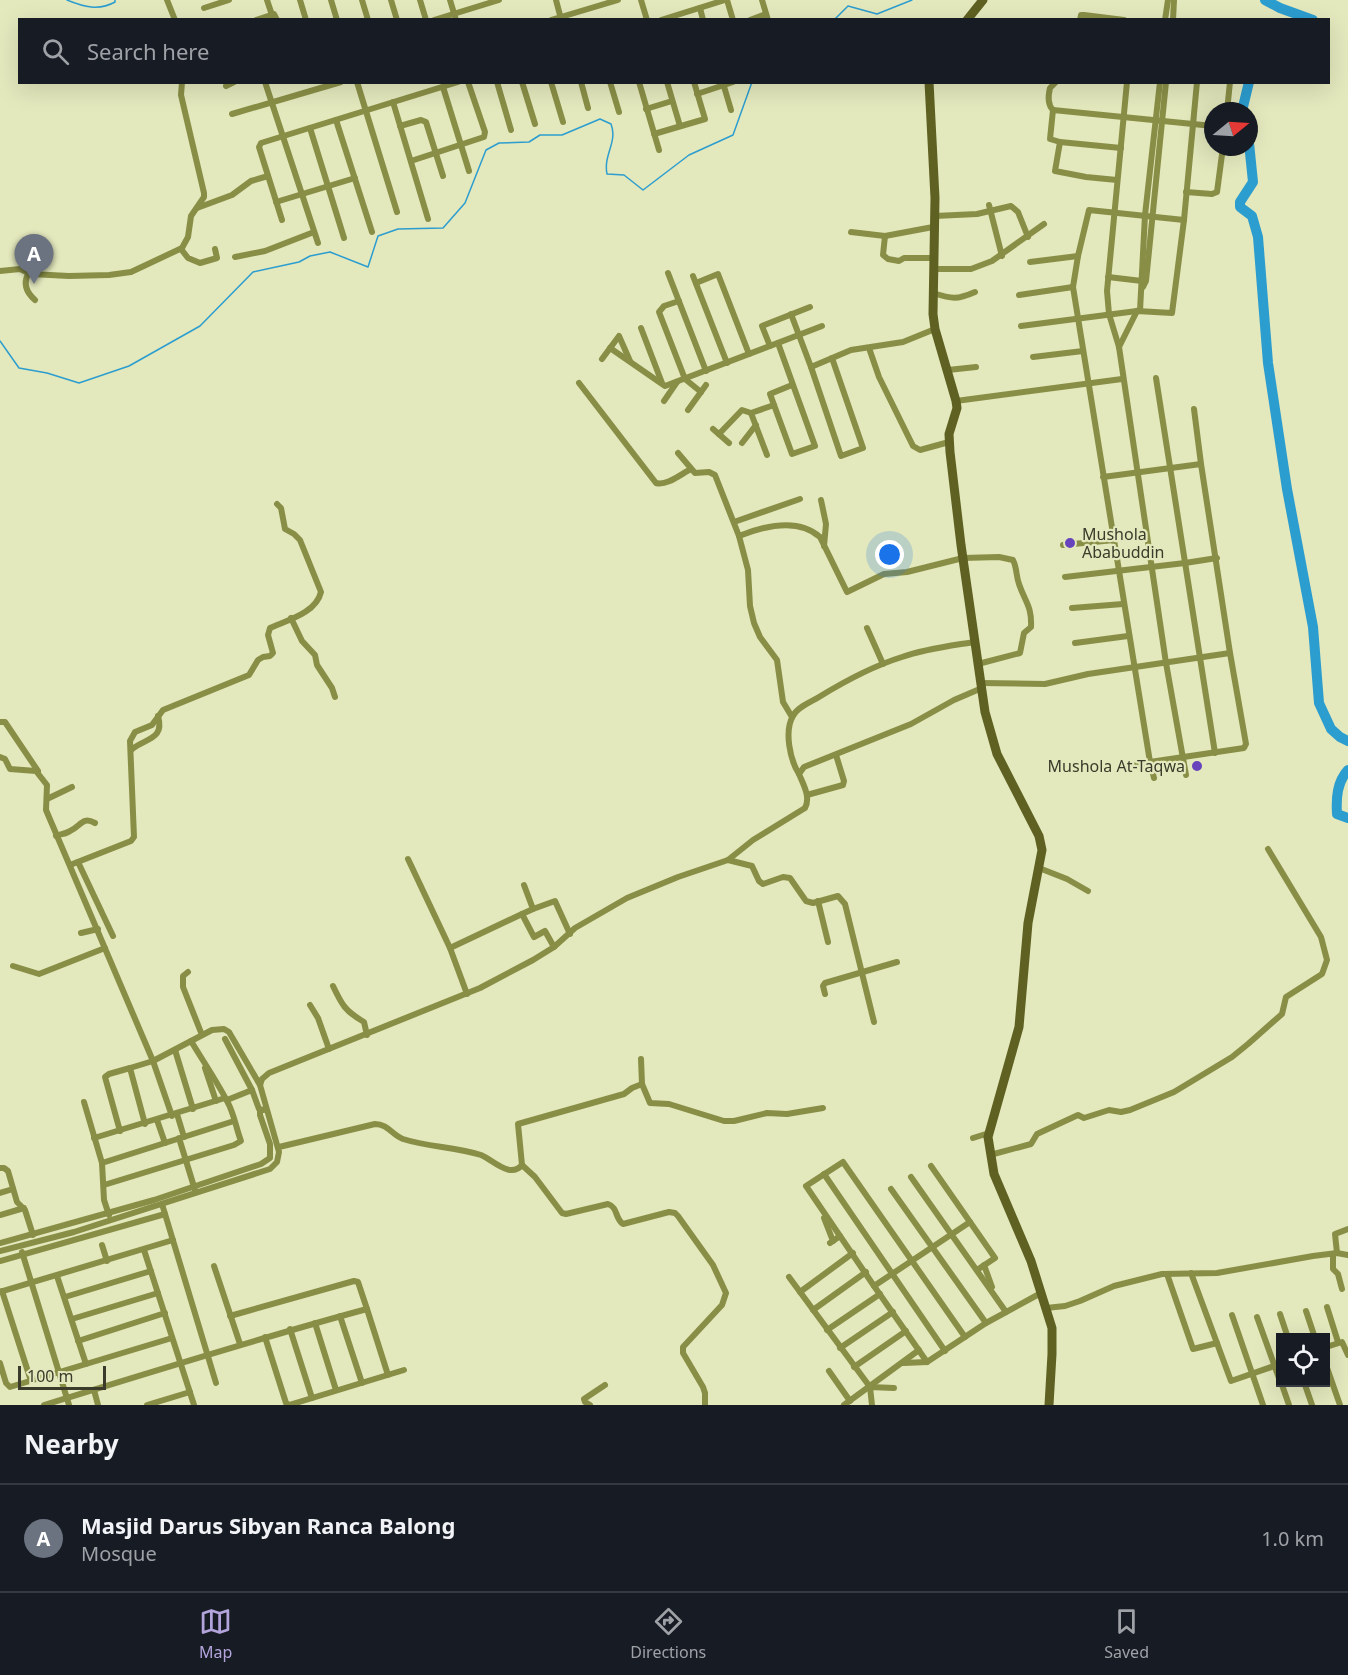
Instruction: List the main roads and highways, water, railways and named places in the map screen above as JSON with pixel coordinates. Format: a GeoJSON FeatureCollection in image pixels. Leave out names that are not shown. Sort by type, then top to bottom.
{"type":"FeatureCollection","features":[{"type":"Feature","properties":{"kind":"waterway"},"geometry":{"type":"LineString","coordinates":[[67,0],[97,7],[109,5],[115,0]]}},
{"type":"Feature","properties":{"kind":"waterway"},"geometry":{"type":"LineString","coordinates":[[836,18],[848,6],[877,14],[912,0]]}},
{"type":"Feature","properties":{"kind":"waterway"},"geometry":{"type":"LineString","coordinates":[[1265,0],[1308,18]]}},
{"type":"Feature","properties":{"kind":"waterway"},"geometry":{"type":"LineString","coordinates":[[0,341],[19,368],[47,373],[79,383],[129,366],[200,326],[253,272],[299,262],[310,256],[330,252],[368,267],[378,236],[398,229],[443,228],[465,203],[486,150],[499,143],[529,142],[540,135],[562,135],[600,119],[611,124],[613,131],[606,167],[607,174],[624,175],[643,190],[689,155],[733,135],[751,84]]}},
{"type":"Feature","properties":{"kind":"waterway"},"geometry":{"type":"LineString","coordinates":[[1244,102],[1249,84]]}},
{"type":"Feature","properties":{"kind":"waterway"},"geometry":{"type":"LineString","coordinates":[[1250,156],[1253,182],[1240,202],[1240,207],[1252,216],[1258,237],[1268,363],[1287,489],[1313,627],[1319,703],[1331,729],[1348,741]]}},
{"type":"Feature","properties":{"kind":"waterway"},"geometry":{"type":"LineString","coordinates":[[1348,770],[1339,785],[1337,796],[1337,814],[1348,818]]}},
{"type":"Feature","properties":{"kind":"place","name":"Masjid Darus Sibyan Ranca Balong"},"geometry":{"type":"Point","coordinates":[34,284]}},
{"type":"Feature","properties":{"kind":"place","name":"Mushola Ababuddin"},"geometry":{"type":"Point","coordinates":[1070,543]}},
{"type":"Feature","properties":{"kind":"place","name":"Mushola At-Taqwa"},"geometry":{"type":"Point","coordinates":[1197,766]}}]}
